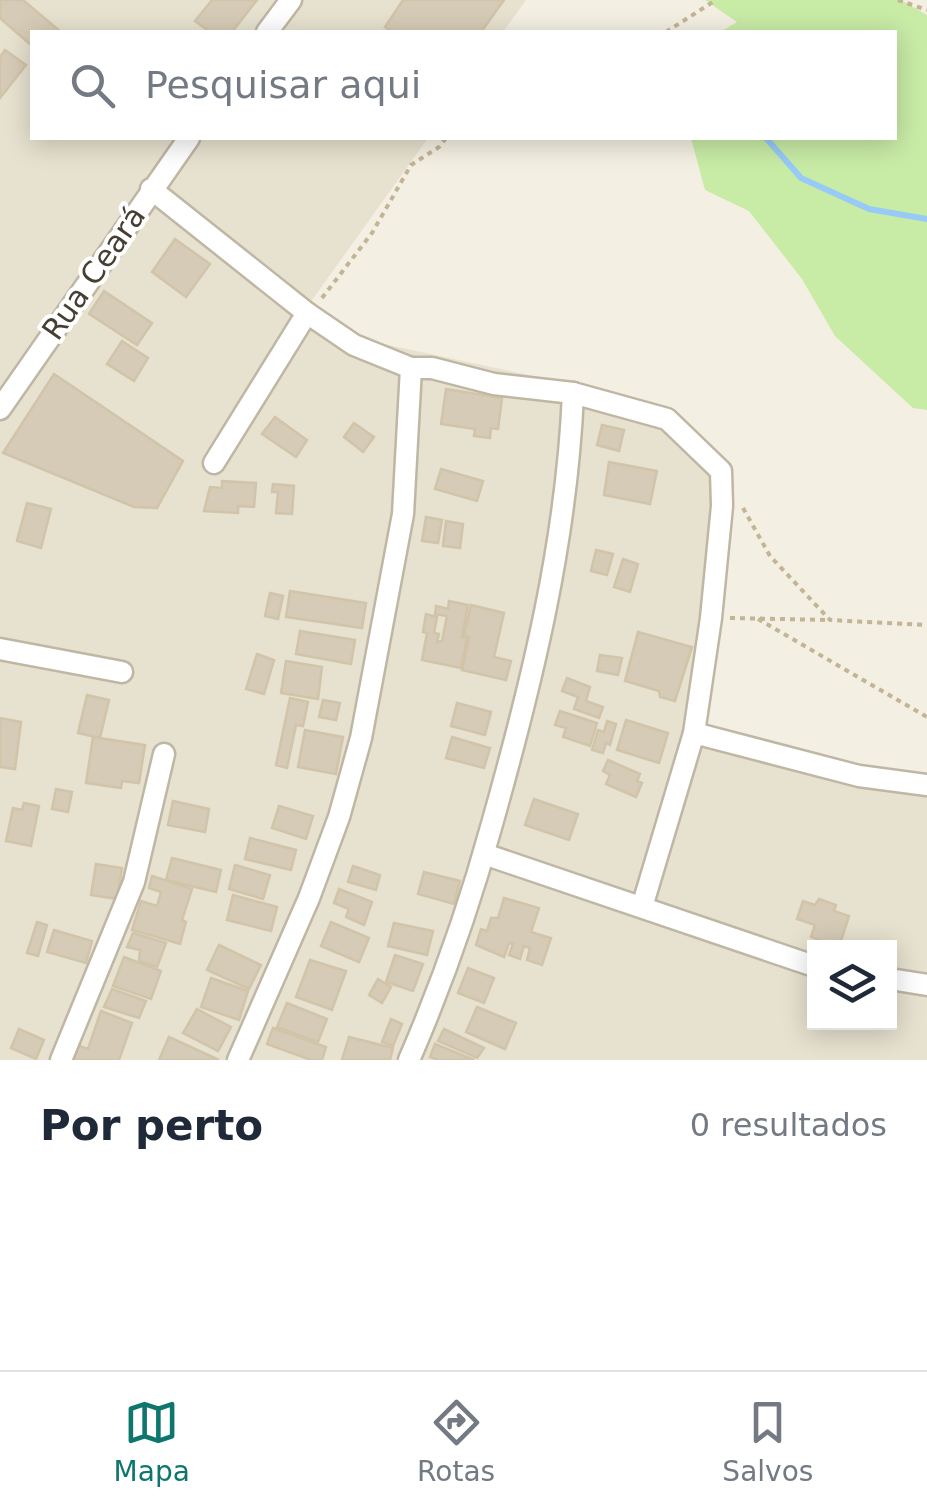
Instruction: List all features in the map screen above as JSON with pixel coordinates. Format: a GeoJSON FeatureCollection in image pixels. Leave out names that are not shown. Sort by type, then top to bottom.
{"type":"FeatureCollection","features":[{"type":"Feature","properties":{"kind":"street"},"geometry":{"type":"LineString","coordinates":[[269,30],[292,0]]}},
{"type":"Feature","properties":{"kind":"street","name":"Rua Ceará"},"geometry":{"type":"LineString","coordinates":[[0,409],[188,140]]}},
{"type":"Feature","properties":{"kind":"street"},"geometry":{"type":"LineString","coordinates":[[151,189],[307,314],[354,345],[411,368],[432,368],[494,384],[573,393],[667,419],[722,471],[711,618],[694,733],[642,907]]}},
{"type":"Feature","properties":{"kind":"street"},"geometry":{"type":"LineString","coordinates":[[214,463],[307,314]]}},
{"type":"Feature","properties":{"kind":"street"},"geometry":{"type":"LineString","coordinates":[[238,1060],[309,898],[361,738],[402,514],[411,368]]}},
{"type":"Feature","properties":{"kind":"street"},"geometry":{"type":"LineString","coordinates":[[409,1060],[484,854],[521,728],[557,554],[570,466],[573,393]]}},
{"type":"Feature","properties":{"kind":"street"},"geometry":{"type":"LineString","coordinates":[[0,649],[122,672]]}},
{"type":"Feature","properties":{"kind":"street"},"geometry":{"type":"LineString","coordinates":[[694,733],[860,776],[927,784]]}},
{"type":"Feature","properties":{"kind":"street"},"geometry":{"type":"LineString","coordinates":[[60,1060],[134,882],[164,754]]}},
{"type":"Feature","properties":{"kind":"street"},"geometry":{"type":"LineString","coordinates":[[484,854],[807,964]]}},
{"type":"Feature","properties":{"kind":"street"},"geometry":{"type":"LineString","coordinates":[[897,980],[927,986]]}},
{"type":"Feature","properties":{"kind":"path"},"geometry":{"type":"LineString","coordinates":[[669,30],[716,0]]}},
{"type":"Feature","properties":{"kind":"path"},"geometry":{"type":"LineString","coordinates":[[898,0],[927,10]]}},
{"type":"Feature","properties":{"kind":"path"},"geometry":{"type":"LineString","coordinates":[[307,314],[339,279],[372,232],[411,165],[444,140]]}},
{"type":"Feature","properties":{"kind":"path"},"geometry":{"type":"LineString","coordinates":[[741,505],[770,556],[830,620]]}},
{"type":"Feature","properties":{"kind":"path"},"geometry":{"type":"LineString","coordinates":[[711,618],[927,626]]}},
{"type":"Feature","properties":{"kind":"path"},"geometry":{"type":"LineString","coordinates":[[758,619],[927,717]]}},
{"type":"Feature","properties":{"kind":"shaded area"},"geometry":{"type":"Polygon","coordinates":[[[0,0],[526,0],[504,30],[30,30],[30,140],[427,140],[310,303],[365,340],[585,387],[682,417],[733,474],[703,746],[874,788],[927,796],[927,1060],[0,1060],[0,0]]]}},
{"type":"Feature","properties":{"kind":"green space"},"geometry":{"type":"Polygon","coordinates":[[[705,0],[901,0],[927,15],[927,410],[913,408],[835,336],[802,279],[749,211],[705,190],[692,140],[897,140],[897,30],[723,30],[737,22],[705,0]]]}},
{"type":"Feature","properties":{"kind":"building"},"geometry":{"type":"Polygon","coordinates":[[[0,0],[23,0],[59,30],[30,30],[30,44],[0,18],[0,0]]]}},
{"type":"Feature","properties":{"kind":"building"},"geometry":{"type":"Polygon","coordinates":[[[212,0],[257,0],[234,30],[207,30],[195,21],[212,0]]]}},
{"type":"Feature","properties":{"kind":"building"},"geometry":{"type":"Polygon","coordinates":[[[403,0],[504,0],[482,30],[385,27],[403,0]]]}},
{"type":"Feature","properties":{"kind":"building"},"geometry":{"type":"Polygon","coordinates":[[[5,50],[26,65],[0,98],[0,57],[5,50]]]}},
{"type":"Feature","properties":{"kind":"building"},"geometry":{"type":"Polygon","coordinates":[[[175,239],[210,264],[186,297],[152,272],[175,239]]]}},
{"type":"Feature","properties":{"kind":"building"},"geometry":{"type":"Polygon","coordinates":[[[104,291],[152,323],[137,345],[89,314],[104,291]]]}},
{"type":"Feature","properties":{"kind":"building"},"geometry":{"type":"Polygon","coordinates":[[[122,341],[148,358],[134,381],[107,364],[122,341]]]}},
{"type":"Feature","properties":{"kind":"building"},"geometry":{"type":"Polygon","coordinates":[[[54,374],[183,461],[157,508],[134,507],[3,453],[54,374]]]}},
{"type":"Feature","properties":{"kind":"building"},"geometry":{"type":"Polygon","coordinates":[[[446,389],[502,398],[498,429],[491,428],[490,438],[474,436],[475,429],[441,424],[446,389]]]}},
{"type":"Feature","properties":{"kind":"building"},"geometry":{"type":"Polygon","coordinates":[[[275,417],[307,440],[296,457],[262,434],[275,417]]]}},
{"type":"Feature","properties":{"kind":"building"},"geometry":{"type":"Polygon","coordinates":[[[354,423],[374,437],[363,452],[344,437],[354,423]]]}},
{"type":"Feature","properties":{"kind":"building"},"geometry":{"type":"Polygon","coordinates":[[[602,425],[624,430],[619,451],[597,445],[602,425]]]}},
{"type":"Feature","properties":{"kind":"building"},"geometry":{"type":"Polygon","coordinates":[[[609,462],[657,471],[650,504],[604,495],[609,462]]]}},
{"type":"Feature","properties":{"kind":"building"},"geometry":{"type":"Polygon","coordinates":[[[441,469],[483,481],[477,501],[435,489],[441,469]]]}},
{"type":"Feature","properties":{"kind":"building"},"geometry":{"type":"Polygon","coordinates":[[[222,481],[256,483],[254,507],[238,506],[238,513],[204,511],[210,487],[222,488],[222,481]]]}},
{"type":"Feature","properties":{"kind":"building"},"geometry":{"type":"Polygon","coordinates":[[[273,484],[294,486],[292,514],[276,513],[278,492],[272,492],[273,484]]]}},
{"type":"Feature","properties":{"kind":"building"},"geometry":{"type":"Polygon","coordinates":[[[27,503],[51,509],[41,548],[17,541],[27,503]]]}},
{"type":"Feature","properties":{"kind":"building"},"geometry":{"type":"Polygon","coordinates":[[[426,517],[442,520],[438,543],[422,541],[426,517]]]}},
{"type":"Feature","properties":{"kind":"building"},"geometry":{"type":"Polygon","coordinates":[[[446,521],[463,524],[460,548],[443,546],[446,521]]]}},
{"type":"Feature","properties":{"kind":"building"},"geometry":{"type":"Polygon","coordinates":[[[596,550],[613,554],[607,575],[591,571],[596,550]]]}},
{"type":"Feature","properties":{"kind":"building"},"geometry":{"type":"Polygon","coordinates":[[[623,559],[638,564],[630,592],[614,587],[623,559]]]}},
{"type":"Feature","properties":{"kind":"building"},"geometry":{"type":"Polygon","coordinates":[[[290,591],[366,603],[362,628],[286,617],[290,591]]]}},
{"type":"Feature","properties":{"kind":"building"},"geometry":{"type":"Polygon","coordinates":[[[270,593],[283,596],[278,619],[265,616],[270,593]]]}},
{"type":"Feature","properties":{"kind":"building"},"geometry":{"type":"Polygon","coordinates":[[[449,601],[468,605],[461,668],[422,660],[426,614],[437,617],[434,633],[439,634],[437,642],[442,641],[447,616],[435,614],[436,606],[448,609],[449,601]]]}},
{"type":"Feature","properties":{"kind":"building"},"geometry":{"type":"Polygon","coordinates":[[[471,605],[504,613],[494,657],[511,661],[506,680],[462,670],[471,605]]]}},
{"type":"Feature","properties":{"kind":"building"},"geometry":{"type":"Polygon","coordinates":[[[300,631],[355,640],[351,664],[296,654],[300,631]]]}},
{"type":"Feature","properties":{"kind":"building"},"geometry":{"type":"Polygon","coordinates":[[[638,632],[692,647],[675,701],[660,697],[659,691],[625,681],[638,632]]]}},
{"type":"Feature","properties":{"kind":"building"},"geometry":{"type":"Polygon","coordinates":[[[257,654],[274,660],[264,694],[246,689],[257,654]]]}},
{"type":"Feature","properties":{"kind":"building"},"geometry":{"type":"Polygon","coordinates":[[[600,655],[622,658],[618,675],[597,671],[600,655]]]}},
{"type":"Feature","properties":{"kind":"building"},"geometry":{"type":"Polygon","coordinates":[[[286,661],[322,667],[318,699],[281,693],[286,661]]]}},
{"type":"Feature","properties":{"kind":"building"},"geometry":{"type":"Polygon","coordinates":[[[567,678],[590,687],[586,701],[603,707],[599,718],[574,709],[578,697],[562,691],[567,678]]]}},
{"type":"Feature","properties":{"kind":"building"},"geometry":{"type":"Polygon","coordinates":[[[87,695],[109,700],[100,738],[78,733],[87,695]]]}},
{"type":"Feature","properties":{"kind":"building"},"geometry":{"type":"Polygon","coordinates":[[[290,698],[308,702],[303,726],[296,725],[287,768],[276,765],[290,698]]]}},
{"type":"Feature","properties":{"kind":"building"},"geometry":{"type":"Polygon","coordinates":[[[323,700],[340,703],[336,720],[319,717],[323,700]]]}},
{"type":"Feature","properties":{"kind":"building"},"geometry":{"type":"Polygon","coordinates":[[[457,703],[491,712],[485,735],[451,726],[457,703]]]}},
{"type":"Feature","properties":{"kind":"building"},"geometry":{"type":"Polygon","coordinates":[[[560,711],[597,723],[590,746],[563,737],[566,728],[555,725],[560,711]]]}},
{"type":"Feature","properties":{"kind":"building"},"geometry":{"type":"Polygon","coordinates":[[[0,718],[21,722],[15,769],[0,767],[0,718]]]}},
{"type":"Feature","properties":{"kind":"building"},"geometry":{"type":"Polygon","coordinates":[[[626,720],[668,733],[659,763],[617,750],[626,720]]]}},
{"type":"Feature","properties":{"kind":"building"},"geometry":{"type":"Polygon","coordinates":[[[607,721],[616,724],[610,745],[606,743],[603,753],[592,750],[598,730],[604,732],[607,721]]]}},
{"type":"Feature","properties":{"kind":"building"},"geometry":{"type":"Polygon","coordinates":[[[305,730],[343,737],[336,774],[298,767],[305,730]]]}},
{"type":"Feature","properties":{"kind":"building"},"geometry":{"type":"Polygon","coordinates":[[[93,737],[145,745],[139,783],[122,781],[121,788],[86,783],[93,737]]]}},
{"type":"Feature","properties":{"kind":"building"},"geometry":{"type":"Polygon","coordinates":[[[452,737],[490,748],[484,768],[446,758],[452,737]]]}},
{"type":"Feature","properties":{"kind":"building"},"geometry":{"type":"Polygon","coordinates":[[[608,760],[640,774],[637,781],[642,783],[636,797],[606,784],[610,775],[603,771],[608,760]]]}},
{"type":"Feature","properties":{"kind":"building"},"geometry":{"type":"Polygon","coordinates":[[[56,789],[72,792],[68,812],[52,809],[56,789]]]}},
{"type":"Feature","properties":{"kind":"building"},"geometry":{"type":"Polygon","coordinates":[[[534,799],[578,814],[569,840],[525,825],[534,799]]]}},
{"type":"Feature","properties":{"kind":"building"},"geometry":{"type":"Polygon","coordinates":[[[173,801],[209,809],[205,832],[168,825],[173,801]]]}},
{"type":"Feature","properties":{"kind":"building"},"geometry":{"type":"Polygon","coordinates":[[[24,803],[39,806],[31,846],[6,841],[13,808],[22,810],[24,803]]]}},
{"type":"Feature","properties":{"kind":"building"},"geometry":{"type":"Polygon","coordinates":[[[279,806],[313,816],[306,839],[272,828],[279,806]]]}},
{"type":"Feature","properties":{"kind":"building"},"geometry":{"type":"Polygon","coordinates":[[[250,838],[296,850],[291,870],[245,859],[250,838]]]}},
{"type":"Feature","properties":{"kind":"building"},"geometry":{"type":"Polygon","coordinates":[[[172,858],[221,870],[216,892],[166,880],[172,858]]]}},
{"type":"Feature","properties":{"kind":"building"},"geometry":{"type":"Polygon","coordinates":[[[96,864],[122,868],[117,899],[91,895],[96,864]]]}},
{"type":"Feature","properties":{"kind":"building"},"geometry":{"type":"Polygon","coordinates":[[[235,865],[270,875],[263,899],[229,889],[235,865]]]}},
{"type":"Feature","properties":{"kind":"building"},"geometry":{"type":"Polygon","coordinates":[[[353,866],[380,875],[376,890],[348,882],[353,866]]]}},
{"type":"Feature","properties":{"kind":"building"},"geometry":{"type":"Polygon","coordinates":[[[424,872],[460,881],[454,904],[418,894],[424,872]]]}},
{"type":"Feature","properties":{"kind":"building"},"geometry":{"type":"Polygon","coordinates":[[[152,876],[192,889],[182,920],[186,922],[180,944],[132,930],[141,901],[157,906],[161,892],[149,888],[152,876]]]}},
{"type":"Feature","properties":{"kind":"building"},"geometry":{"type":"Polygon","coordinates":[[[339,889],[372,902],[364,925],[346,917],[349,909],[334,903],[339,889]]]}},
{"type":"Feature","properties":{"kind":"building"},"geometry":{"type":"Polygon","coordinates":[[[233,895],[277,907],[271,931],[227,920],[233,895]]]}},
{"type":"Feature","properties":{"kind":"building"},"geometry":{"type":"Polygon","coordinates":[[[504,898],[539,908],[531,932],[551,938],[542,965],[527,960],[530,948],[524,946],[520,959],[509,955],[513,944],[509,943],[504,957],[476,945],[481,929],[487,931],[491,918],[498,918],[504,898]]]}},
{"type":"Feature","properties":{"kind":"building"},"geometry":{"type":"Polygon","coordinates":[[[819,899],[836,905],[834,911],[849,916],[841,940],[811,937],[815,925],[797,919],[803,901],[815,905],[819,899]]]}},
{"type":"Feature","properties":{"kind":"building"},"geometry":{"type":"Polygon","coordinates":[[[37,922],[47,925],[38,956],[27,953],[37,922]]]}},
{"type":"Feature","properties":{"kind":"building"},"geometry":{"type":"Polygon","coordinates":[[[331,922],[369,938],[359,962],[321,946],[331,922]]]}},
{"type":"Feature","properties":{"kind":"building"},"geometry":{"type":"Polygon","coordinates":[[[394,923],[433,931],[427,955],[388,946],[394,923]]]}},
{"type":"Feature","properties":{"kind":"building"},"geometry":{"type":"Polygon","coordinates":[[[54,930],[92,941],[86,963],[47,952],[54,930]]]}},
{"type":"Feature","properties":{"kind":"building"},"geometry":{"type":"Polygon","coordinates":[[[133,933],[166,943],[157,967],[139,961],[140,950],[127,947],[133,933]]]}},
{"type":"Feature","properties":{"kind":"building"},"geometry":{"type":"Polygon","coordinates":[[[219,945],[261,965],[249,989],[207,970],[219,945]]]}},
{"type":"Feature","properties":{"kind":"building"},"geometry":{"type":"Polygon","coordinates":[[[395,955],[423,964],[413,991],[386,982],[395,955]]]}},
{"type":"Feature","properties":{"kind":"building"},"geometry":{"type":"Polygon","coordinates":[[[124,957],[161,971],[151,999],[113,986],[124,957]]]}},
{"type":"Feature","properties":{"kind":"building"},"geometry":{"type":"Polygon","coordinates":[[[310,960],[346,971],[332,1010],[296,997],[310,960]]]}},
{"type":"Feature","properties":{"kind":"building"},"geometry":{"type":"Polygon","coordinates":[[[468,968],[494,978],[484,1003],[458,993],[468,968]]]}},
{"type":"Feature","properties":{"kind":"building"},"geometry":{"type":"Polygon","coordinates":[[[211,978],[248,991],[239,1020],[201,1007],[211,978]]]}},
{"type":"Feature","properties":{"kind":"building"},"geometry":{"type":"Polygon","coordinates":[[[378,979],[391,987],[382,1003],[369,995],[378,979]]]}},
{"type":"Feature","properties":{"kind":"building"},"geometry":{"type":"Polygon","coordinates":[[[112,989],[146,1001],[139,1018],[104,1007],[112,989]]]}},
{"type":"Feature","properties":{"kind":"building"},"geometry":{"type":"Polygon","coordinates":[[[287,1003],[327,1019],[318,1042],[277,1027],[287,1003]]]}},
{"type":"Feature","properties":{"kind":"building"},"geometry":{"type":"Polygon","coordinates":[[[477,1007],[516,1023],[505,1049],[466,1032],[477,1007]]]}},
{"type":"Feature","properties":{"kind":"building"},"geometry":{"type":"Polygon","coordinates":[[[197,1009],[231,1027],[218,1051],[183,1033],[197,1009]]]}},
{"type":"Feature","properties":{"kind":"building"},"geometry":{"type":"Polygon","coordinates":[[[101,1011],[132,1023],[119,1060],[71,1060],[77,1045],[88,1049],[101,1011]]]}},
{"type":"Feature","properties":{"kind":"building"},"geometry":{"type":"Polygon","coordinates":[[[391,1019],[402,1024],[393,1046],[382,1042],[391,1019]]]}},
{"type":"Feature","properties":{"kind":"building"},"geometry":{"type":"Polygon","coordinates":[[[273,1028],[326,1047],[322,1060],[311,1060],[267,1044],[273,1028]]]}},
{"type":"Feature","properties":{"kind":"building"},"geometry":{"type":"Polygon","coordinates":[[[19,1029],[44,1040],[36,1059],[11,1048],[19,1029]]]}},
{"type":"Feature","properties":{"kind":"building"},"geometry":{"type":"Polygon","coordinates":[[[444,1029],[484,1048],[477,1058],[438,1041],[444,1029]]]}},
{"type":"Feature","properties":{"kind":"building"},"geometry":{"type":"Polygon","coordinates":[[[169,1037],[219,1060],[159,1060],[169,1037]]]}},
{"type":"Feature","properties":{"kind":"building"},"geometry":{"type":"Polygon","coordinates":[[[349,1037],[393,1048],[390,1060],[342,1060],[349,1037]]]}},
{"type":"Feature","properties":{"kind":"building"},"geometry":{"type":"Polygon","coordinates":[[[435,1044],[474,1060],[430,1057],[435,1044]]]}},
{"type":"Feature","properties":{"kind":"waterway"},"geometry":{"type":"LineString","coordinates":[[768,140],[801,178],[869,209],[927,219]]}}]}
